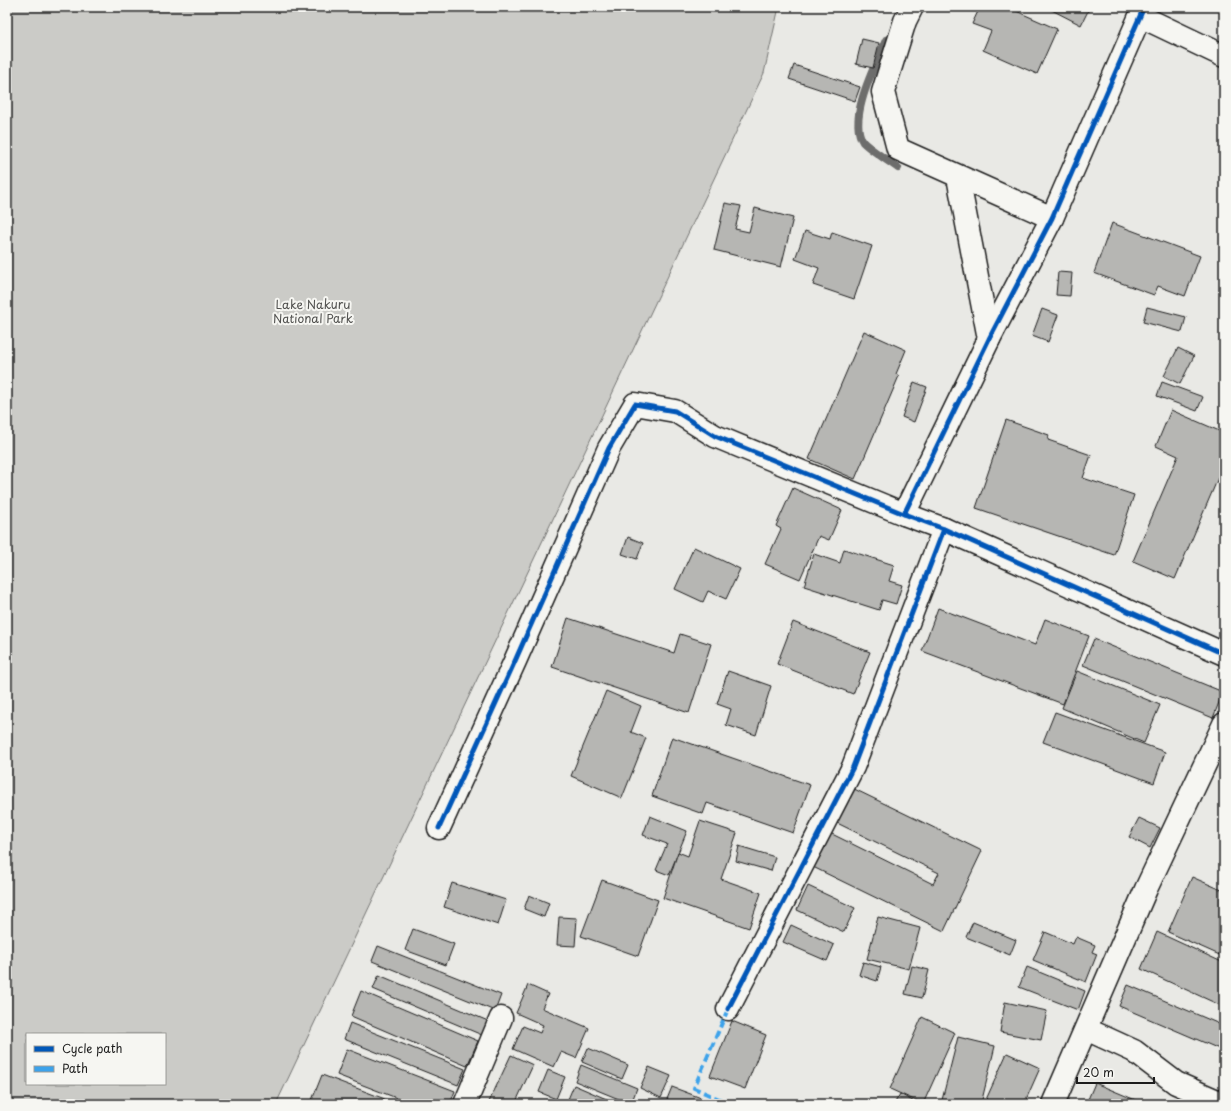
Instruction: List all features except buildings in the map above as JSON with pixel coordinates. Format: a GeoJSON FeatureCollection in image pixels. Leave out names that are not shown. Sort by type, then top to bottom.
{"type":"FeatureCollection","features":[{"type":"Feature","properties":{"kind":"street"},"geometry":{"type":"LineString","coordinates":[[912,7],[905,21],[883,92],[898,149],[1052,218]]}},
{"type":"Feature","properties":{"kind":"street"},"geometry":{"type":"LineString","coordinates":[[904,514],[989,339],[1052,218],[1142,11],[1224,56]]}},
{"type":"Feature","properties":{"kind":"street"},"geometry":{"type":"LineString","coordinates":[[958,177],[989,339]]}},
{"type":"Feature","properties":{"kind":"street"},"geometry":{"type":"LineString","coordinates":[[439,828],[609,448],[635,404],[675,411],[715,436],[944,529],[1224,654]]}},
{"type":"Feature","properties":{"kind":"street"},"geometry":{"type":"LineString","coordinates":[[728,1009],[853,767],[944,529]]}},
{"type":"Feature","properties":{"kind":"street"},"geometry":{"type":"LineString","coordinates":[[1053,1104],[1146,889],[1224,724]]}},
{"type":"Feature","properties":{"kind":"street"},"geometry":{"type":"LineString","coordinates":[[465,1104],[501,1018]]}},
{"type":"Feature","properties":{"kind":"street"},"geometry":{"type":"LineString","coordinates":[[1086,1029],[1134,1051],[1176,1083],[1224,1104]]}},
{"type":"Feature","properties":{"kind":"green space","name":"Lake Nakuru National Park"},"geometry":{"type":"Polygon","coordinates":[[[7,7],[779,7],[764,73],[276,1104],[7,1104],[7,7]]]}},
{"type":"Feature","properties":{"kind":"waterway"},"geometry":{"type":"LineString","coordinates":[[886,40],[865,91],[858,119],[859,132],[865,144],[898,168]]}},
{"type":"Feature","properties":{"kind":"marked path"},"geometry":{"type":"LineString","coordinates":[[728,1009],[694,1088],[730,1104]]}},
{"type":"Feature","properties":{"kind":"cycle path"},"geometry":{"type":"LineString","coordinates":[[1144,7],[1052,218],[989,339],[904,514],[944,529],[1224,654]]}},
{"type":"Feature","properties":{"kind":"cycle path"},"geometry":{"type":"LineString","coordinates":[[439,828],[609,448],[635,404],[675,411],[715,436],[904,514]]}},
{"type":"Feature","properties":{"kind":"cycle path"},"geometry":{"type":"LineString","coordinates":[[728,1009],[853,767],[944,529]]}}]}
